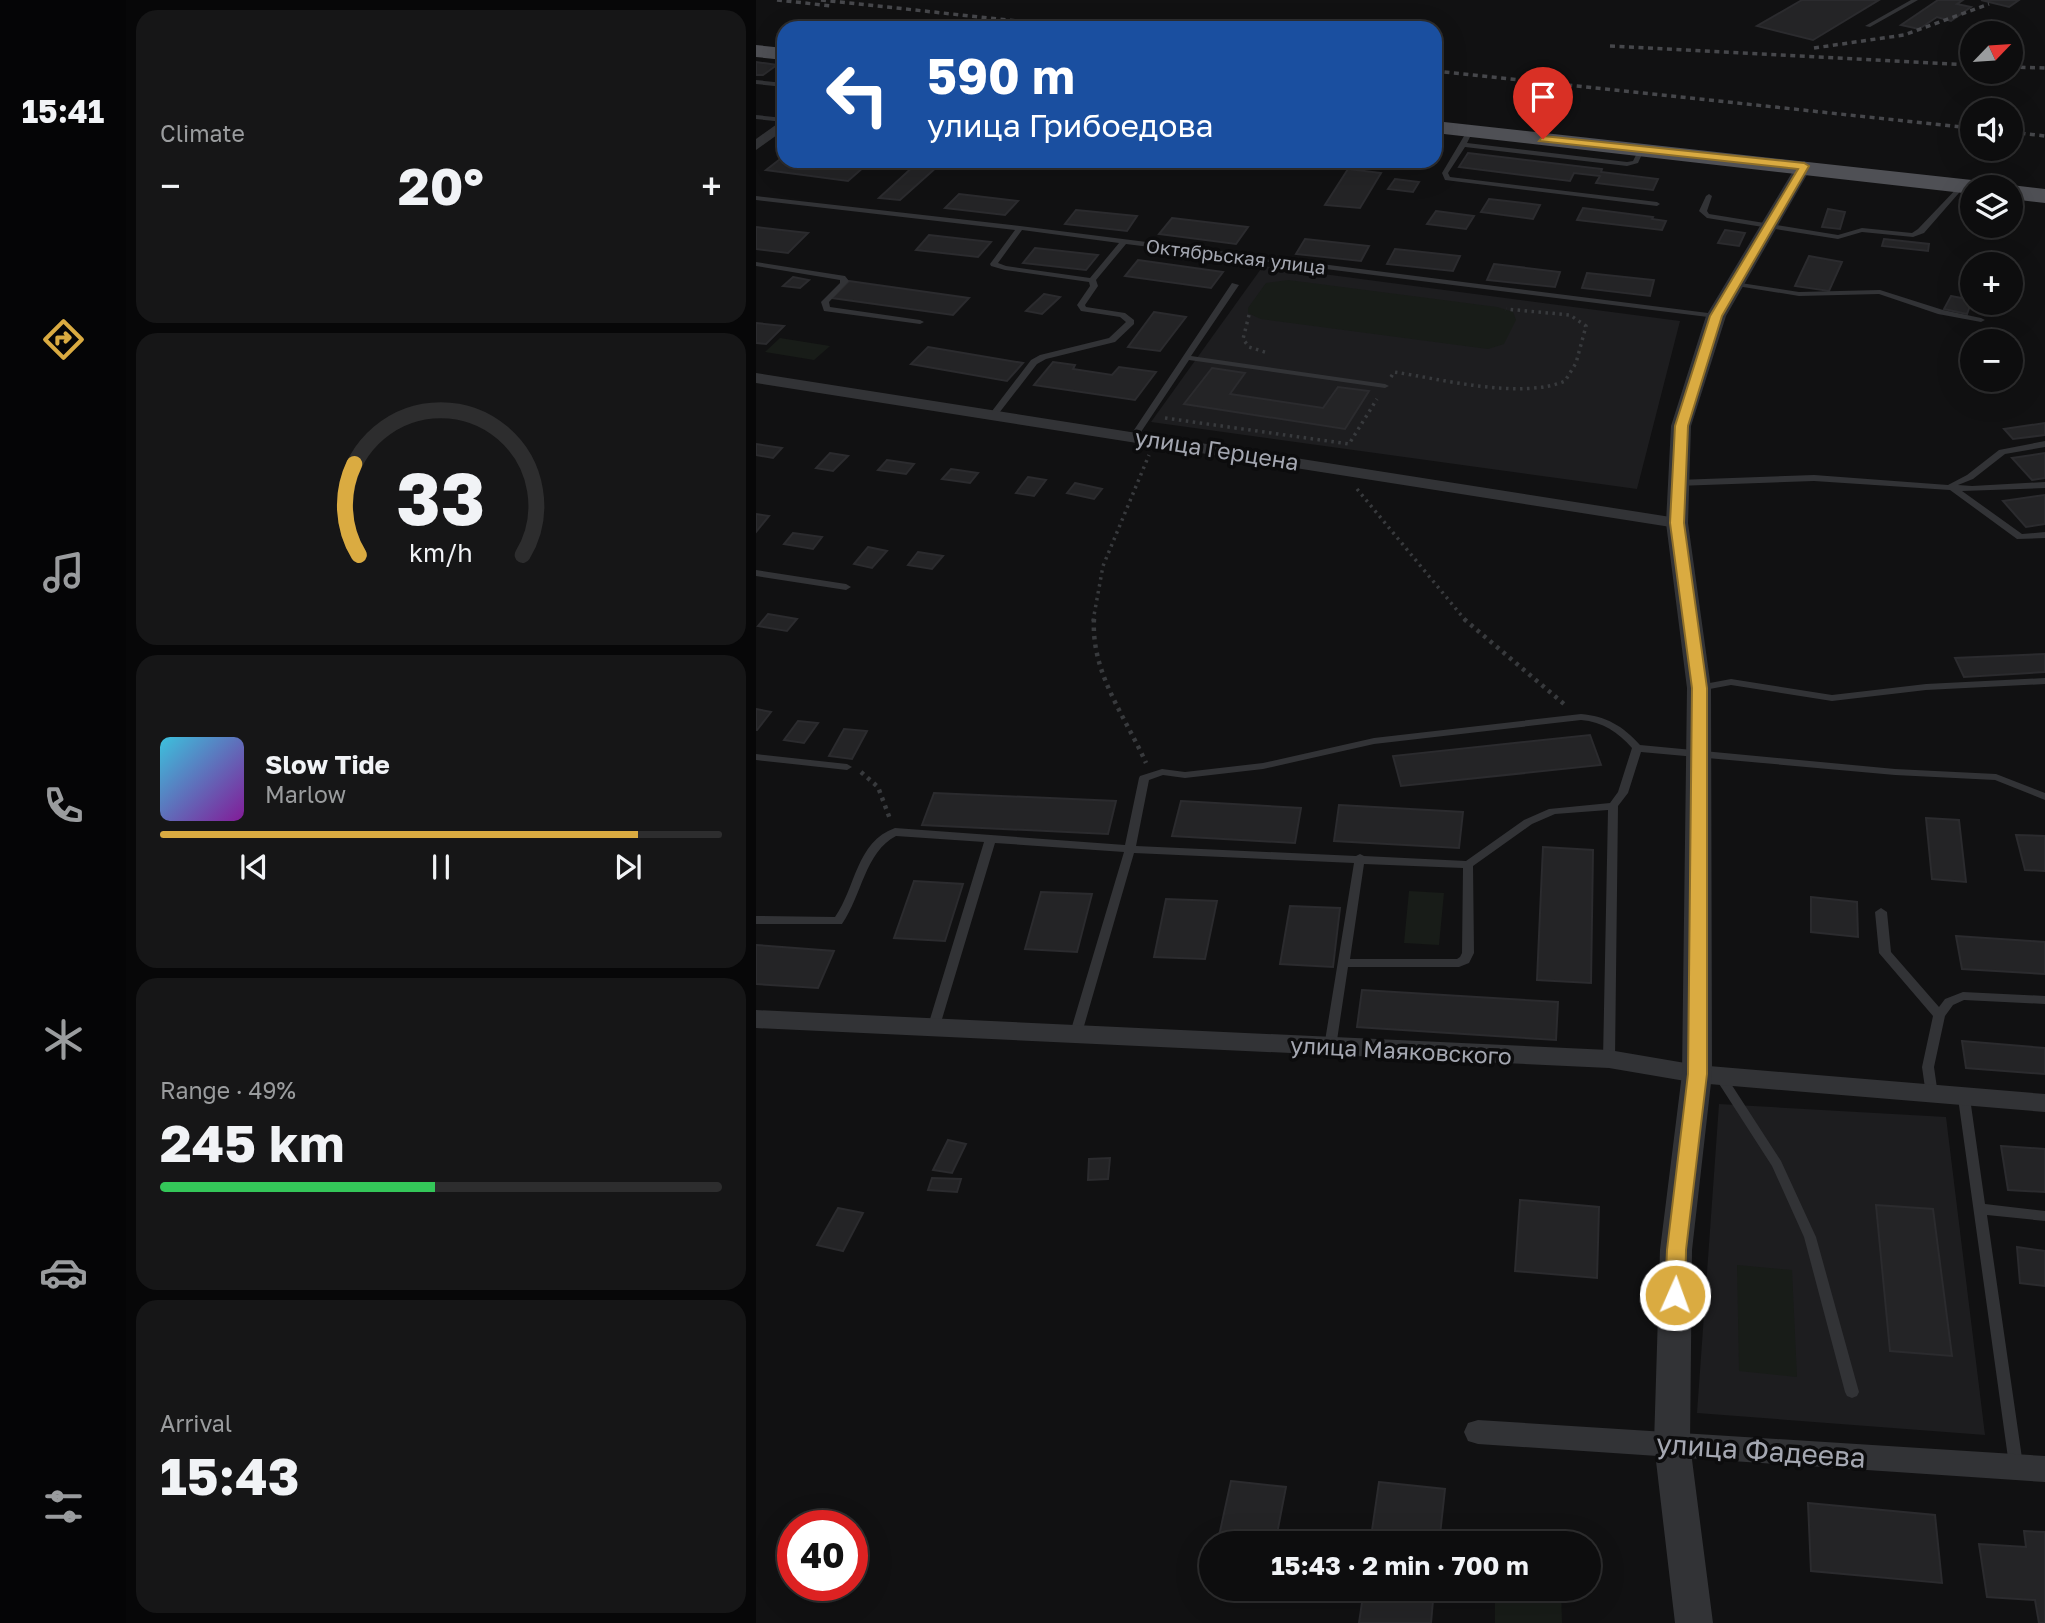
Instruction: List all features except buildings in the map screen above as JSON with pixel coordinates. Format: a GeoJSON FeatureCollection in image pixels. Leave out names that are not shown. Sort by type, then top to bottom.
{"type":"FeatureCollection","features":[{"type":"Feature","properties":{"kind":"main road"},"geometry":{"type":"LineString","coordinates":[[756,51],[777,53]]}},
{"type":"Feature","properties":{"kind":"main road"},"geometry":{"type":"LineString","coordinates":[[1442,129],[1466,138],[1641,150],[1804,166],[1960,186]]}},
{"type":"Feature","properties":{"kind":"main road"},"geometry":{"type":"LineString","coordinates":[[2023,193],[2045,196]]}},
{"type":"Feature","properties":{"kind":"street"},"geometry":{"type":"LineString","coordinates":[[756,146],[777,128]]}},
{"type":"Feature","properties":{"kind":"street"},"geometry":{"type":"LineString","coordinates":[[1694,1623],[1671,1444],[1676,1250],[1709,1075],[1699,688],[1677,523],[1681,426],[1716,316],[1804,166]]}},
{"type":"Feature","properties":{"kind":"street","name":"улица Герцена"},"geometry":{"type":"LineString","coordinates":[[756,379],[1342,468],[1677,523]]}},
{"type":"Feature","properties":{"kind":"street","name":"улица Маяковского"},"geometry":{"type":"LineString","coordinates":[[756,1019],[1609,1059],[1709,1075],[2045,1103]]}},
{"type":"Feature","properties":{"kind":"street","name":"улица Фадеева"},"geometry":{"type":"LineString","coordinates":[[1478,1432],[2045,1469]]}},
{"type":"Feature","properties":{"kind":"lane"},"geometry":{"type":"LineString","coordinates":[[1868,26],[1915,0]]}},
{"type":"Feature","properties":{"kind":"lane"},"geometry":{"type":"LineString","coordinates":[[756,82],[777,84]]}},
{"type":"Feature","properties":{"kind":"lane"},"geometry":{"type":"LineString","coordinates":[[756,117],[777,121]]}},
{"type":"Feature","properties":{"kind":"lane"},"geometry":{"type":"LineString","coordinates":[[1466,138],[1445,173],[1447,179],[1657,204]]}},
{"type":"Feature","properties":{"kind":"lane"},"geometry":{"type":"LineString","coordinates":[[1709,196],[1703,211],[1706,216],[1768,228],[1838,237],[1862,230],[1913,235],[1922,231],[1960,194]]}},
{"type":"Feature","properties":{"kind":"lane","name":"Октябрьская улица"},"geometry":{"type":"LineString","coordinates":[[756,198],[1020,228],[1716,316]]}},
{"type":"Feature","properties":{"kind":"lane"},"geometry":{"type":"LineString","coordinates":[[1020,228],[995,261],[996,265],[1092,280]]}},
{"type":"Feature","properties":{"kind":"lane"},"geometry":{"type":"LineString","coordinates":[[1092,280],[1123,242]]}},
{"type":"Feature","properties":{"kind":"lane"},"geometry":{"type":"LineString","coordinates":[[756,264],[842,278],[845,281],[825,302],[827,309],[920,322]]}},
{"type":"Feature","properties":{"kind":"lane"},"geometry":{"type":"LineString","coordinates":[[993,415],[1034,362],[1043,357],[1112,340],[1130,321],[1122,315],[1084,309],[1081,305],[1094,286],[1092,280]]}},
{"type":"Feature","properties":{"kind":"lane"},"geometry":{"type":"LineString","coordinates":[[1737,284],[1812,294],[1880,292],[1941,312],[1982,320]]}},
{"type":"Feature","properties":{"kind":"lane"},"geometry":{"type":"LineString","coordinates":[[1134,436],[1189,358],[1235,285]]}},
{"type":"Feature","properties":{"kind":"lane"},"geometry":{"type":"LineString","coordinates":[[1189,358],[1385,386]]}},
{"type":"Feature","properties":{"kind":"lane"},"geometry":{"type":"LineString","coordinates":[[1949,486],[1970,477],[2002,452],[2045,444]]}},
{"type":"Feature","properties":{"kind":"lane"},"geometry":{"type":"LineString","coordinates":[[1677,483],[1826,478],[2002,489],[2045,485]]}},
{"type":"Feature","properties":{"kind":"lane"},"geometry":{"type":"LineString","coordinates":[[1949,486],[2020,537],[2045,535]]}},
{"type":"Feature","properties":{"kind":"lane"},"geometry":{"type":"LineString","coordinates":[[756,573],[846,587]]}},
{"type":"Feature","properties":{"kind":"lane"},"geometry":{"type":"LineString","coordinates":[[1699,688],[1731,682],[1832,698],[1926,687],[2045,681]]}},
{"type":"Feature","properties":{"kind":"lane"},"geometry":{"type":"LineString","coordinates":[[1076,1033],[1130,849],[1144,778],[1150,774],[1185,775],[1263,766],[1374,741],[1581,717],[1616,726],[1637,748],[1895,772],[1996,776],[2045,797]]}},
{"type":"Feature","properties":{"kind":"lane"},"geometry":{"type":"LineString","coordinates":[[1609,1059],[1613,806],[1623,793],[1637,748]]}},
{"type":"Feature","properties":{"kind":"lane"},"geometry":{"type":"LineString","coordinates":[[756,757],[847,768]]}},
{"type":"Feature","properties":{"kind":"lane"},"geometry":{"type":"LineString","coordinates":[[756,919],[838,921],[866,862],[886,836],[895,832],[1130,849],[1468,865],[1528,822],[1553,811],[1613,806]]}},
{"type":"Feature","properties":{"kind":"lane"},"geometry":{"type":"LineString","coordinates":[[933,1029],[991,838]]}},
{"type":"Feature","properties":{"kind":"lane"},"geometry":{"type":"LineString","coordinates":[[1330,1047],[1360,858]]}},
{"type":"Feature","properties":{"kind":"lane"},"geometry":{"type":"LineString","coordinates":[[1345,963],[1447,963],[1465,960],[1468,953],[1468,865]]}},
{"type":"Feature","properties":{"kind":"lane"},"geometry":{"type":"LineString","coordinates":[[1881,912],[1885,953],[1939,1015]]}},
{"type":"Feature","properties":{"kind":"lane"},"geometry":{"type":"LineString","coordinates":[[1933,1095],[1928,1067],[1939,1015],[1949,1002],[1964,996],[2045,1000]]}},
{"type":"Feature","properties":{"kind":"lane"},"geometry":{"type":"LineString","coordinates":[[1709,1075],[1777,1164],[1810,1237],[1852,1392]]}},
{"type":"Feature","properties":{"kind":"lane"},"geometry":{"type":"LineString","coordinates":[[1964,1098],[1982,1209],[2016,1466]]}},
{"type":"Feature","properties":{"kind":"lane"},"geometry":{"type":"LineString","coordinates":[[1982,1209],[2045,1216]]}},
{"type":"Feature","properties":{"kind":"path"},"geometry":{"type":"LineString","coordinates":[[1381,370],[1531,390],[1560,386],[1568,379],[1586,326],[1584,323],[1570,315],[1506,309]]}},
{"type":"Feature","properties":{"kind":"path"},"geometry":{"type":"LineString","coordinates":[[1249,315],[1243,339],[1249,347],[1278,354]]}},
{"type":"Feature","properties":{"kind":"path"},"geometry":{"type":"LineString","coordinates":[[1150,415],[1349,444],[1394,372]]}},
{"type":"Feature","properties":{"kind":"path"},"geometry":{"type":"LineString","coordinates":[[1150,774],[1132,729],[1105,682],[1095,648],[1094,598],[1100,567],[1155,441]]}},
{"type":"Feature","properties":{"kind":"path"},"geometry":{"type":"LineString","coordinates":[[1342,468],[1466,621],[1581,717]]}},
{"type":"Feature","properties":{"kind":"path"},"geometry":{"type":"LineString","coordinates":[[847,768],[873,779],[895,832]]}},
{"type":"Feature","properties":{"kind":"shaded area"},"geometry":{"type":"Polygon","coordinates":[[[1263,266],[1680,321],[1637,489],[1151,422],[1263,266]]]}},
{"type":"Feature","properties":{"kind":"shaded area"},"geometry":{"type":"Polygon","coordinates":[[[1288,280],[1497,307],[1513,312],[1516,320],[1504,344],[1488,349],[1261,319],[1248,313],[1248,308],[1266,283],[1288,280]]]}},
{"type":"Feature","properties":{"kind":"shaded area"},"geometry":{"type":"Polygon","coordinates":[[[780,338],[830,346],[814,360],[765,352],[780,338]]]}},
{"type":"Feature","properties":{"kind":"shaded area"},"geometry":{"type":"Polygon","coordinates":[[[1409,891],[1444,893],[1439,945],[1404,943],[1409,891]]]}},
{"type":"Feature","properties":{"kind":"shaded area"},"geometry":{"type":"Polygon","coordinates":[[[1719,1104],[1946,1117],[1985,1435],[1697,1413],[1719,1104]]]}},
{"type":"Feature","properties":{"kind":"shaded area"},"geometry":{"type":"Polygon","coordinates":[[[1737,1265],[1792,1270],[1797,1377],[1739,1371],[1737,1265]]]}},
{"type":"Feature","properties":{"kind":"shaded area"},"geometry":{"type":"Polygon","coordinates":[[[1495,1601],[1561,1601],[1562,1623],[1495,1623],[1495,1601]]]}},
{"type":"Feature","properties":{"kind":"railway"},"geometry":{"type":"LineString","coordinates":[[777,0],[832,6]]}},
{"type":"Feature","properties":{"kind":"railway"},"geometry":{"type":"LineString","coordinates":[[821,0],[1018,21]]}},
{"type":"Feature","properties":{"kind":"railway"},"geometry":{"type":"LineString","coordinates":[[1814,48],[1904,35],[1989,4]]}},
{"type":"Feature","properties":{"kind":"railway"},"geometry":{"type":"LineString","coordinates":[[1610,46],[1960,64]]}},
{"type":"Feature","properties":{"kind":"railway"},"geometry":{"type":"LineString","coordinates":[[2023,67],[2045,68]]}},
{"type":"Feature","properties":{"kind":"railway"},"geometry":{"type":"LineString","coordinates":[[1442,72],[1960,127]]}},
{"type":"Feature","properties":{"kind":"railway"},"geometry":{"type":"LineString","coordinates":[[2023,133],[2045,136]]}},
{"type":"Feature","properties":{"kind":"route"},"geometry":{"type":"LineString","coordinates":[[1543,139],[1804,166],[1716,316],[1704,346],[1681,426],[1677,523],[1699,688],[1698,1074],[1676,1250],[1675,1295]]}}]}
